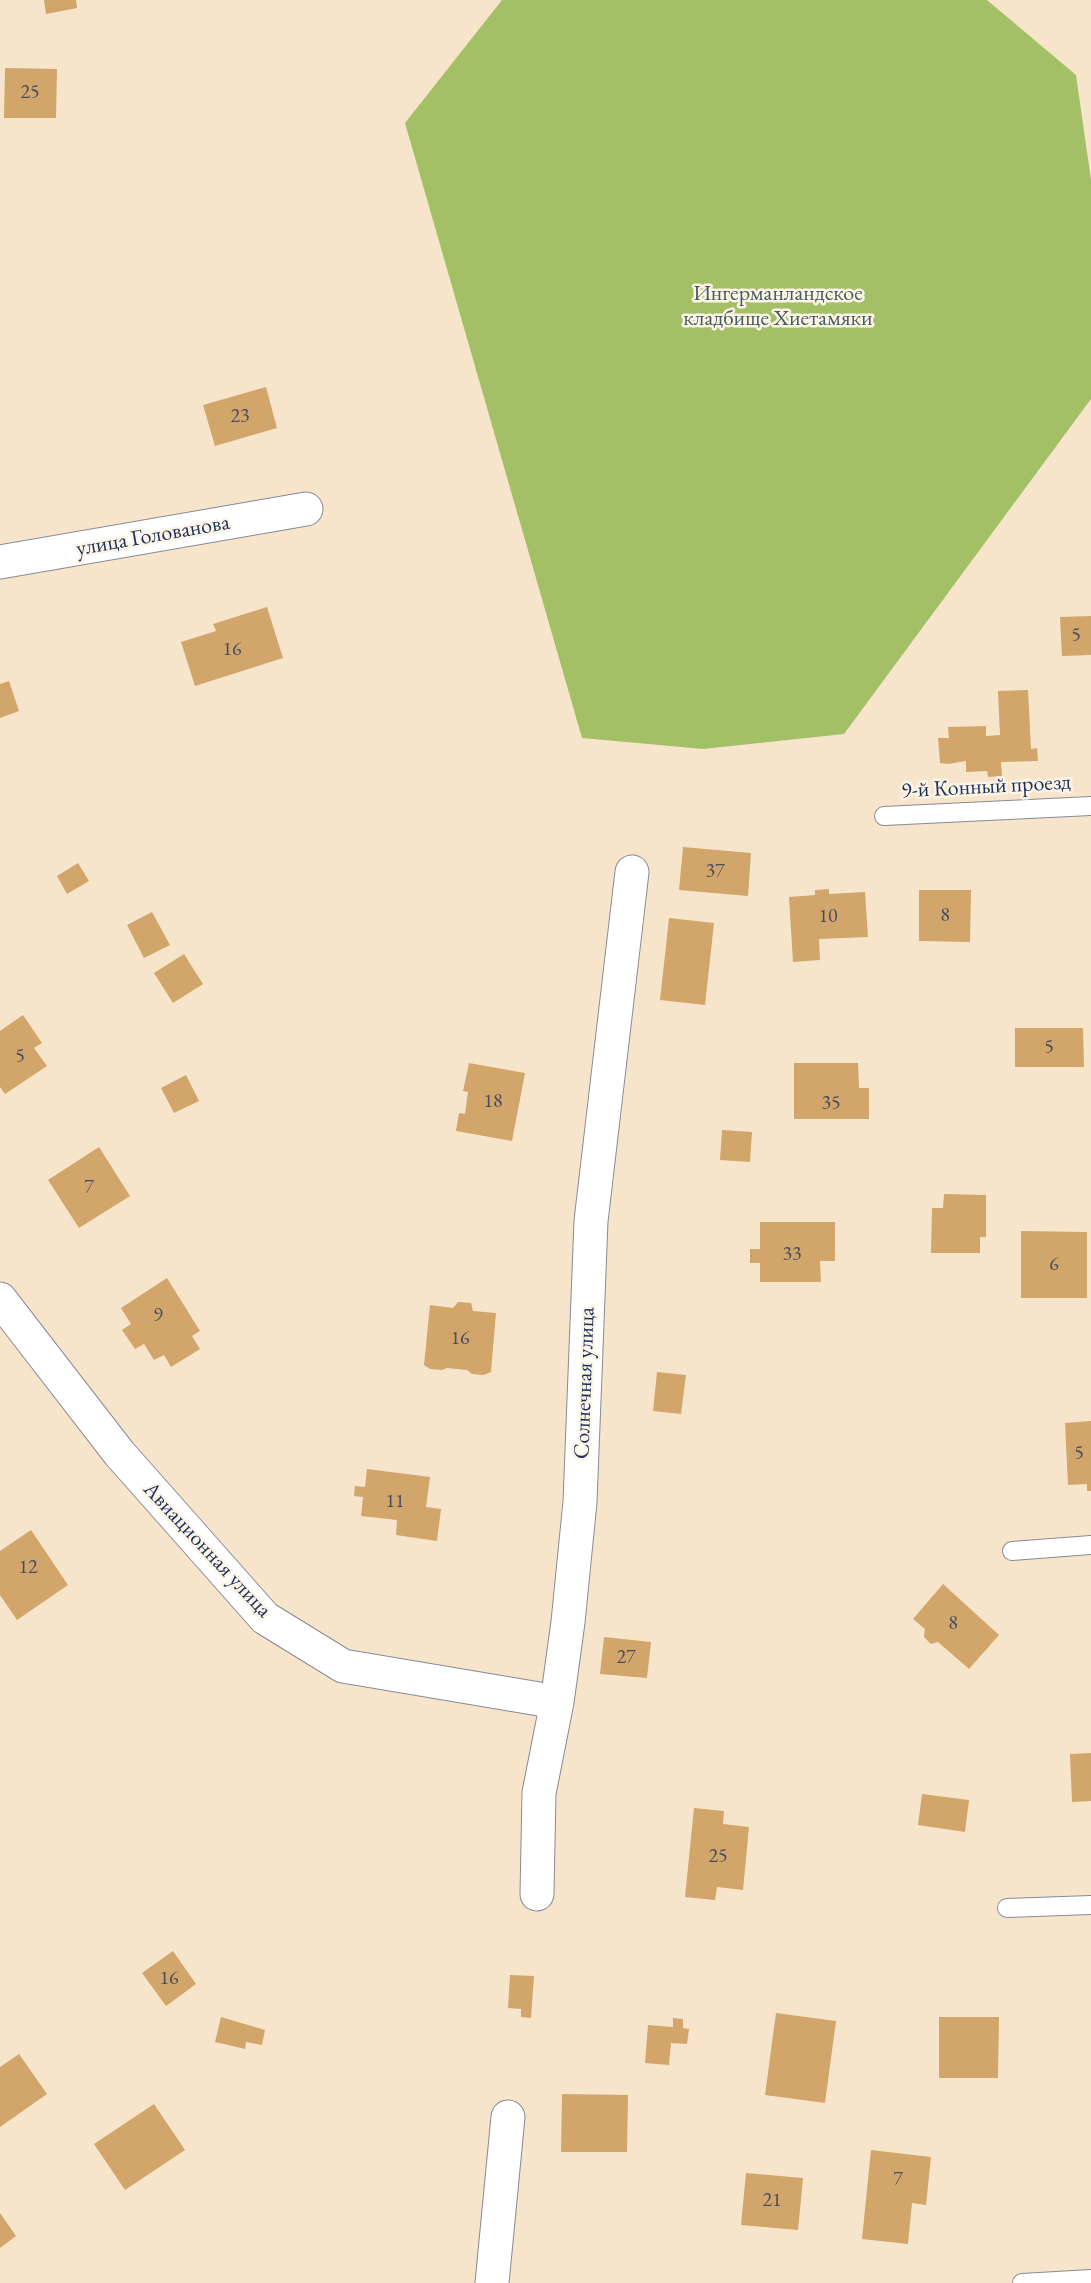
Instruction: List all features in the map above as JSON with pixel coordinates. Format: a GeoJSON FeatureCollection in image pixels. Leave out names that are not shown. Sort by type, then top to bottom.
{"type":"FeatureCollection","features":[{"type":"Feature","properties":{"kind":"street","name":"улица Голованова"},"geometry":{"type":"LineString","coordinates":[[0,562],[306,509]]}},
{"type":"Feature","properties":{"kind":"street","name":"Солнечная улица"},"geometry":{"type":"LineString","coordinates":[[537,1894],[539,1793],[557,1702],[580,1502],[591,1221],[632,872]]}},
{"type":"Feature","properties":{"kind":"street","name":"Авиационная улица"},"geometry":{"type":"LineString","coordinates":[[0,1299],[119,1453],[265,1618],[344,1666],[557,1702]]}},
{"type":"Feature","properties":{"kind":"street"},"geometry":{"type":"LineString","coordinates":[[492,2283],[508,2117]]}},
{"type":"Feature","properties":{"kind":"lane","name":"9-й Конный проезд"},"geometry":{"type":"LineString","coordinates":[[884,816],[1091,806]]}},
{"type":"Feature","properties":{"kind":"lane"},"geometry":{"type":"LineString","coordinates":[[1012,1551],[1091,1545]]}},
{"type":"Feature","properties":{"kind":"lane"},"geometry":{"type":"LineString","coordinates":[[1007,1908],[1091,1905]]}},
{"type":"Feature","properties":{"kind":"lane"},"geometry":{"type":"LineString","coordinates":[[1022,2283],[1091,2279]]}},
{"type":"Feature","properties":{"kind":"green space","name":"Ингерманландское кладбище Хиетамяки"},"geometry":{"type":"Polygon","coordinates":[[[502,0],[987,0],[1076,75],[1091,180],[1091,399],[844,734],[703,749],[582,738],[405,123],[502,0]]]}},
{"type":"Feature","properties":{"kind":"building"},"geometry":{"type":"Polygon","coordinates":[[[44,0],[76,0],[77,8],[46,14],[44,0]]]}},
{"type":"Feature","properties":{"kind":"building"},"geometry":{"type":"Polygon","coordinates":[[[5,68],[57,69],[56,118],[4,118],[5,68]]]}},
{"type":"Feature","properties":{"kind":"building"},"geometry":{"type":"Polygon","coordinates":[[[266,387],[277,428],[215,446],[203,405],[266,387]]]}},
{"type":"Feature","properties":{"kind":"building"},"geometry":{"type":"Polygon","coordinates":[[[267,607],[283,658],[195,686],[181,642],[216,631],[213,624],[267,607]]]}},
{"type":"Feature","properties":{"kind":"building"},"geometry":{"type":"Polygon","coordinates":[[[1091,616],[1091,655],[1062,656],[1060,617],[1091,616]]]}},
{"type":"Feature","properties":{"kind":"building"},"geometry":{"type":"Polygon","coordinates":[[[9,681],[19,711],[0,718],[0,684],[9,681]]]}},
{"type":"Feature","properties":{"kind":"building"},"geometry":{"type":"Polygon","coordinates":[[[1028,690],[1031,749],[1037,748],[1038,761],[1001,762],[1002,776],[988,777],[987,771],[966,772],[966,761],[940,763],[938,738],[949,738],[948,727],[986,726],[986,736],[1000,735],[998,691],[1028,690]]]}},
{"type":"Feature","properties":{"kind":"building"},"geometry":{"type":"Polygon","coordinates":[[[683,847],[751,853],[748,896],[679,890],[683,847]]]}},
{"type":"Feature","properties":{"kind":"building"},"geometry":{"type":"Polygon","coordinates":[[[78,863],[89,881],[67,894],[57,876],[78,863]]]}},
{"type":"Feature","properties":{"kind":"building"},"geometry":{"type":"Polygon","coordinates":[[[829,889],[829,894],[865,892],[868,937],[819,939],[820,960],[793,962],[789,897],[815,895],[815,890],[829,889]]]}},
{"type":"Feature","properties":{"kind":"building"},"geometry":{"type":"Polygon","coordinates":[[[919,890],[971,890],[970,942],[919,941],[919,890]]]}},
{"type":"Feature","properties":{"kind":"building"},"geometry":{"type":"Polygon","coordinates":[[[152,912],[170,945],[144,958],[127,925],[152,912]]]}},
{"type":"Feature","properties":{"kind":"building"},"geometry":{"type":"Polygon","coordinates":[[[669,918],[714,923],[705,1005],[660,1000],[669,918]]]}},
{"type":"Feature","properties":{"kind":"building"},"geometry":{"type":"Polygon","coordinates":[[[184,954],[203,984],[173,1003],[154,973],[184,954]]]}},
{"type":"Feature","properties":{"kind":"building"},"geometry":{"type":"Polygon","coordinates":[[[23,1015],[42,1043],[34,1048],[47,1066],[5,1094],[0,1087],[0,1031],[23,1015]]]}},
{"type":"Feature","properties":{"kind":"building"},"geometry":{"type":"Polygon","coordinates":[[[1015,1028],[1083,1028],[1084,1067],[1015,1067],[1015,1028]]]}},
{"type":"Feature","properties":{"kind":"building"},"geometry":{"type":"Polygon","coordinates":[[[469,1063],[525,1073],[512,1141],[456,1131],[459,1113],[465,1114],[468,1092],[463,1091],[469,1063]]]}},
{"type":"Feature","properties":{"kind":"building"},"geometry":{"type":"Polygon","coordinates":[[[794,1063],[858,1063],[859,1088],[869,1088],[869,1119],[794,1119],[794,1063]]]}},
{"type":"Feature","properties":{"kind":"building"},"geometry":{"type":"Polygon","coordinates":[[[186,1075],[199,1101],[174,1113],[161,1088],[186,1075]]]}},
{"type":"Feature","properties":{"kind":"building"},"geometry":{"type":"Polygon","coordinates":[[[722,1130],[752,1132],[750,1162],[720,1160],[722,1130]]]}},
{"type":"Feature","properties":{"kind":"building"},"geometry":{"type":"Polygon","coordinates":[[[99,1147],[130,1196],[79,1228],[48,1180],[99,1147]]]}},
{"type":"Feature","properties":{"kind":"building"},"geometry":{"type":"Polygon","coordinates":[[[944,1194],[986,1195],[986,1237],[980,1237],[980,1253],[931,1253],[932,1208],[943,1208],[944,1194]]]}},
{"type":"Feature","properties":{"kind":"building"},"geometry":{"type":"Polygon","coordinates":[[[760,1222],[835,1222],[835,1261],[820,1261],[821,1282],[760,1282],[760,1263],[750,1263],[750,1249],[760,1249],[760,1222]]]}},
{"type":"Feature","properties":{"kind":"building"},"geometry":{"type":"Polygon","coordinates":[[[1021,1231],[1087,1232],[1087,1298],[1021,1298],[1021,1231]]]}},
{"type":"Feature","properties":{"kind":"building"},"geometry":{"type":"Polygon","coordinates":[[[167,1278],[200,1331],[192,1336],[200,1349],[171,1367],[164,1355],[154,1360],[144,1344],[135,1349],[122,1330],[131,1324],[121,1308],[167,1278]]]}},
{"type":"Feature","properties":{"kind":"building"},"geometry":{"type":"Polygon","coordinates":[[[458,1302],[471,1303],[473,1311],[496,1313],[491,1372],[483,1375],[472,1374],[467,1370],[430,1369],[424,1365],[430,1305],[453,1308],[458,1302]]]}},
{"type":"Feature","properties":{"kind":"building"},"geometry":{"type":"Polygon","coordinates":[[[657,1372],[686,1375],[681,1414],[653,1411],[657,1372]]]}},
{"type":"Feature","properties":{"kind":"building"},"geometry":{"type":"Polygon","coordinates":[[[1091,1421],[1091,1491],[1087,1491],[1087,1484],[1068,1485],[1065,1423],[1091,1421]]]}},
{"type":"Feature","properties":{"kind":"building"},"geometry":{"type":"Polygon","coordinates":[[[367,1469],[430,1477],[426,1507],[441,1509],[437,1541],[396,1535],[397,1520],[361,1516],[363,1497],[354,1496],[355,1486],[365,1487],[367,1469]]]}},
{"type":"Feature","properties":{"kind":"building"},"geometry":{"type":"Polygon","coordinates":[[[31,1530],[68,1585],[17,1620],[0,1595],[0,1551],[31,1530]]]}},
{"type":"Feature","properties":{"kind":"building"},"geometry":{"type":"Polygon","coordinates":[[[943,1584],[999,1635],[969,1669],[938,1642],[931,1644],[924,1637],[925,1629],[913,1619],[943,1584]]]}},
{"type":"Feature","properties":{"kind":"building"},"geometry":{"type":"Polygon","coordinates":[[[604,1637],[651,1642],[647,1678],[600,1674],[604,1637]]]}},
{"type":"Feature","properties":{"kind":"building"},"geometry":{"type":"Polygon","coordinates":[[[1091,1753],[1091,1801],[1072,1802],[1070,1754],[1091,1753]]]}},
{"type":"Feature","properties":{"kind":"building"},"geometry":{"type":"Polygon","coordinates":[[[922,1794],[969,1800],[965,1832],[918,1825],[922,1794]]]}},
{"type":"Feature","properties":{"kind":"building"},"geometry":{"type":"Polygon","coordinates":[[[694,1808],[724,1811],[723,1824],[749,1827],[743,1890],[717,1887],[715,1900],[685,1897],[694,1808]]]}},
{"type":"Feature","properties":{"kind":"building"},"geometry":{"type":"Polygon","coordinates":[[[173,1951],[196,1984],[166,2006],[142,1973],[173,1951]]]}},
{"type":"Feature","properties":{"kind":"building"},"geometry":{"type":"Polygon","coordinates":[[[510,1975],[534,1976],[531,2018],[521,2017],[521,2009],[508,2008],[510,1975]]]}},
{"type":"Feature","properties":{"kind":"building"},"geometry":{"type":"Polygon","coordinates":[[[776,2013],[836,2021],[825,2103],[765,2095],[776,2013]]]}},
{"type":"Feature","properties":{"kind":"building"},"geometry":{"type":"Polygon","coordinates":[[[221,2017],[265,2030],[262,2045],[246,2042],[245,2049],[215,2042],[221,2017]]]}},
{"type":"Feature","properties":{"kind":"building"},"geometry":{"type":"Polygon","coordinates":[[[939,2017],[999,2017],[998,2078],[939,2078],[939,2017]]]}},
{"type":"Feature","properties":{"kind":"building"},"geometry":{"type":"Polygon","coordinates":[[[673,2018],[683,2019],[683,2028],[689,2029],[687,2044],[671,2043],[669,2065],[645,2063],[648,2025],[673,2027],[673,2018]]]}},
{"type":"Feature","properties":{"kind":"building"},"geometry":{"type":"Polygon","coordinates":[[[19,2054],[47,2094],[0,2127],[0,2067],[19,2054]]]}},
{"type":"Feature","properties":{"kind":"building"},"geometry":{"type":"Polygon","coordinates":[[[562,2094],[628,2095],[627,2152],[561,2152],[562,2094]]]}},
{"type":"Feature","properties":{"kind":"building"},"geometry":{"type":"Polygon","coordinates":[[[154,2104],[185,2150],[125,2190],[94,2144],[154,2104]]]}},
{"type":"Feature","properties":{"kind":"building"},"geometry":{"type":"Polygon","coordinates":[[[871,2150],[931,2157],[926,2205],[912,2203],[908,2244],[862,2239],[871,2150]]]}},
{"type":"Feature","properties":{"kind":"building"},"geometry":{"type":"Polygon","coordinates":[[[746,2173],[803,2178],[798,2230],[741,2225],[746,2173]]]}},
{"type":"Feature","properties":{"kind":"building"},"geometry":{"type":"Polygon","coordinates":[[[0,2213],[16,2236],[0,2248],[0,2213]]]}}]}
